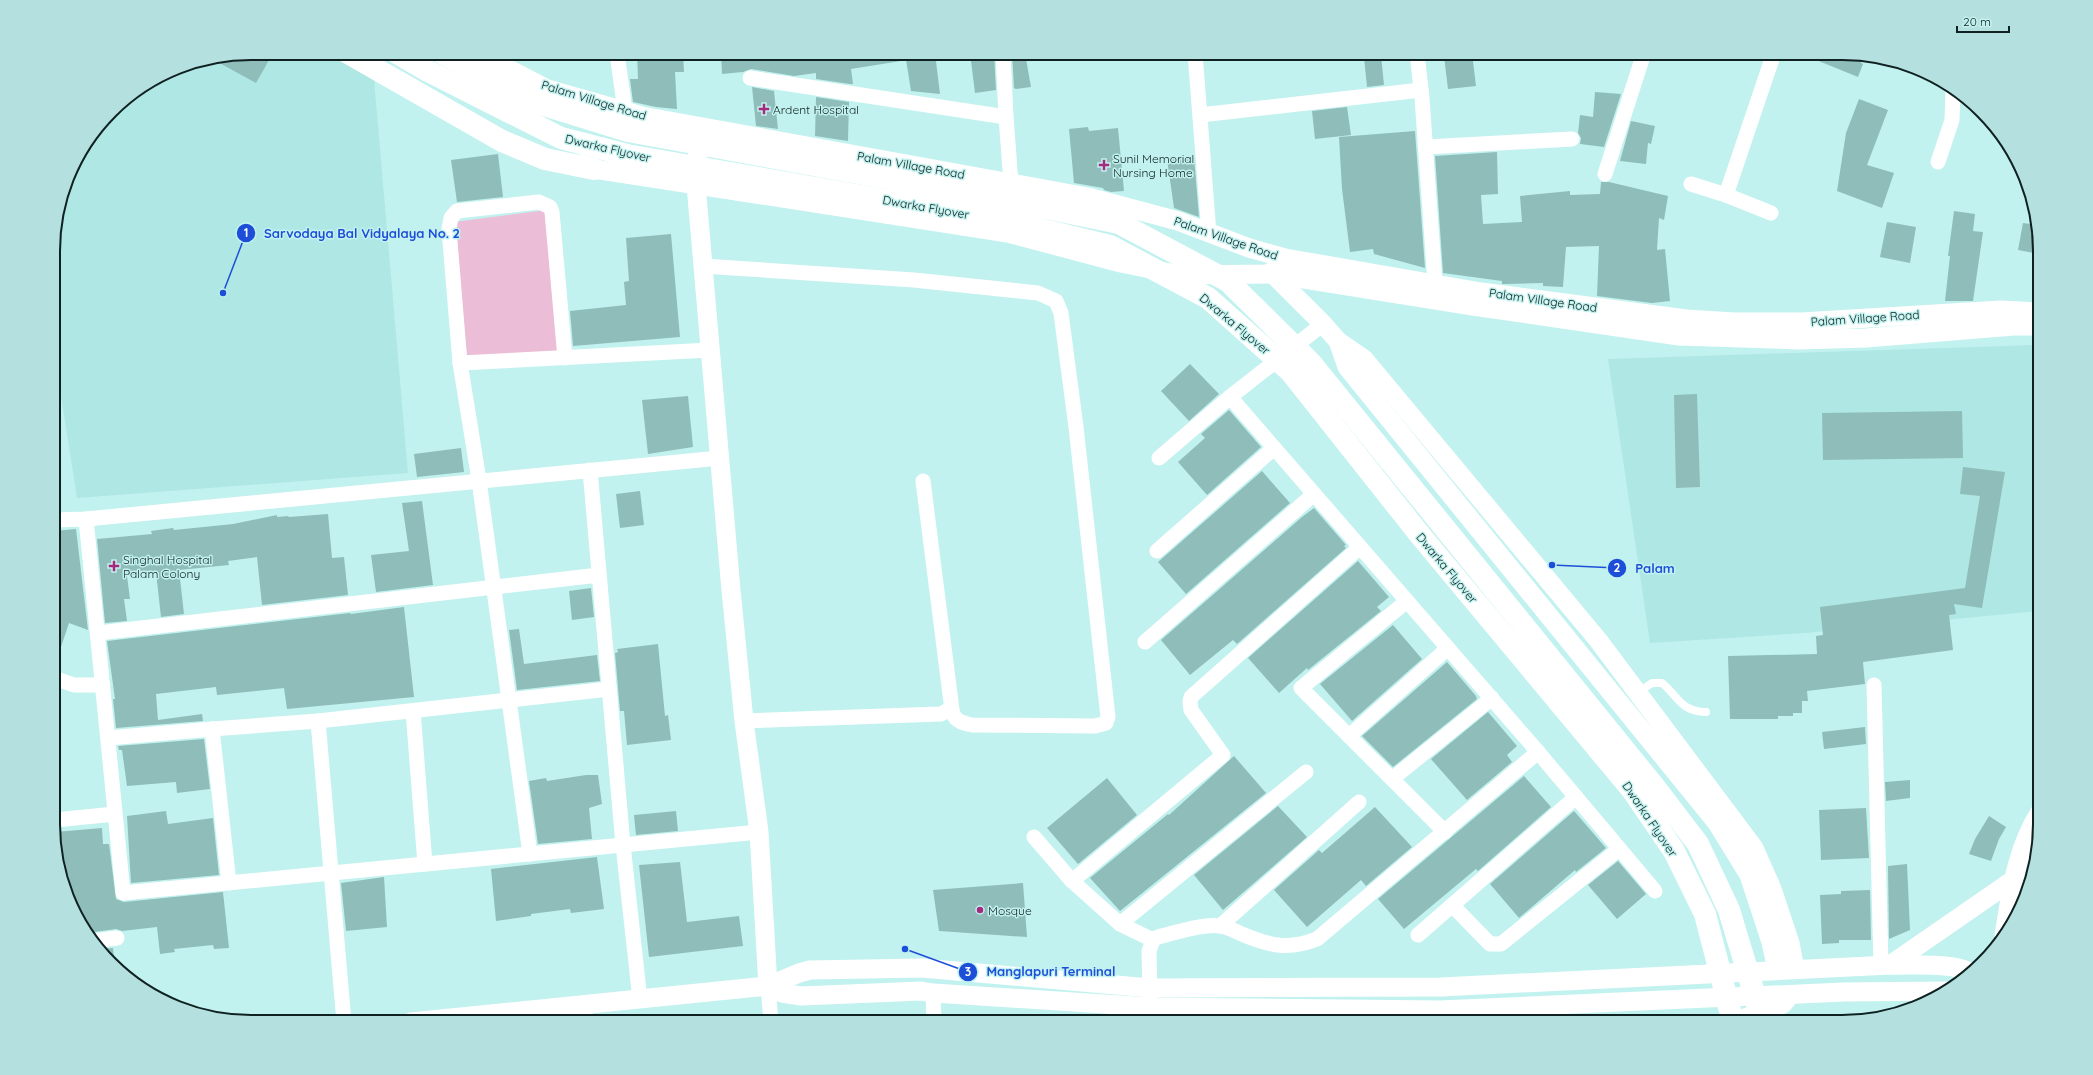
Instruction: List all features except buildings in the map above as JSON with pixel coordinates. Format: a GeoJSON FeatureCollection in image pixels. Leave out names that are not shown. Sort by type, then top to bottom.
{"type":"FeatureCollection","features":[{"type":"Feature","properties":{"kind":"main road"},"geometry":{"type":"LineString","coordinates":[[360,60],[502,141],[545,159],[594,169]]}},
{"type":"Feature","properties":{"kind":"main road","name":"Dwarka Flyover"},"geometry":{"type":"LineString","coordinates":[[411,60],[561,138],[627,154],[1011,222],[1102,244],[1110,246],[1208,298],[1290,371],[1420,535],[1633,791],[1674,851],[1705,914],[1731,1015]]}},
{"type":"Feature","properties":{"kind":"main road","name":"Dwarka Flyover"},"geometry":{"type":"LineString","coordinates":[[455,60],[531,101],[628,131],[1017,202],[1119,223],[1228,281],[1310,362],[1653,785],[1698,844],[1729,910],[1757,1003],[1759,1015]]}},
{"type":"Feature","properties":{"kind":"main road"},"geometry":{"type":"LineString","coordinates":[[1714,947],[1719,1015]]}},
{"type":"Feature","properties":{"kind":"main road"},"geometry":{"type":"LineString","coordinates":[[1741,951],[1770,1015]]}},
{"type":"Feature","properties":{"kind":"street","name":"Palam Village Road"},"geometry":{"type":"LineString","coordinates":[[379,60],[506,134],[594,169],[1008,233],[1121,263],[1180,275],[1273,274],[1472,306],[1679,336],[1799,340],[1836,339],[2014,326],[2033,326]]}},
{"type":"Feature","properties":{"kind":"street","name":"Palam Village Road"},"geometry":{"type":"LineString","coordinates":[[491,60],[547,89],[625,111],[699,126],[1088,197],[1178,221],[1249,248],[1285,258],[1481,292],[1686,320],[1734,322],[1802,322],[2001,310],[2033,312]]}},
{"type":"Feature","properties":{"kind":"street"},"geometry":{"type":"LineString","coordinates":[[618,60],[625,111]]}},
{"type":"Feature","properties":{"kind":"street"},"geometry":{"type":"LineString","coordinates":[[1003,60],[1011,183]]}},
{"type":"Feature","properties":{"kind":"street"},"geometry":{"type":"LineString","coordinates":[[1196,60],[1209,234]]}},
{"type":"Feature","properties":{"kind":"street"},"geometry":{"type":"LineString","coordinates":[[1418,60],[1426,147],[1435,283]]}},
{"type":"Feature","properties":{"kind":"street"},"geometry":{"type":"LineString","coordinates":[[1605,174],[1642,60]]}},
{"type":"Feature","properties":{"kind":"street"},"geometry":{"type":"LineString","coordinates":[[1726,195],[1772,60]]}},
{"type":"Feature","properties":{"kind":"street"},"geometry":{"type":"LineString","coordinates":[[750,78],[1006,117]]}},
{"type":"Feature","properties":{"kind":"street"},"geometry":{"type":"LineString","coordinates":[[1200,115],[1421,90]]}},
{"type":"Feature","properties":{"kind":"street"},"geometry":{"type":"LineString","coordinates":[[1938,162],[1952,120],[1953,95]]}},
{"type":"Feature","properties":{"kind":"street"},"geometry":{"type":"LineString","coordinates":[[699,126],[696,185],[744,721],[758,832],[770,1015]]}},
{"type":"Feature","properties":{"kind":"street"},"geometry":{"type":"LineString","coordinates":[[1426,147],[1572,139]]}},
{"type":"Feature","properties":{"kind":"street"},"geometry":{"type":"LineString","coordinates":[[1691,184],[1726,195],[1772,213]]}},
{"type":"Feature","properties":{"kind":"street"},"geometry":{"type":"LineString","coordinates":[[530,854],[479,480],[460,363],[449,230],[451,218],[457,211],[539,202],[545,204],[552,212],[565,358]]}},
{"type":"Feature","properties":{"kind":"street"},"geometry":{"type":"LineString","coordinates":[[1249,248],[1323,324],[1338,342],[1364,359],[1598,640],[1754,848],[1772,889],[1790,943],[1795,970]]}},
{"type":"Feature","properties":{"kind":"street"},"geometry":{"type":"LineString","coordinates":[[703,266],[914,280],[1038,293],[1050,297],[1059,306],[1076,427],[1108,721],[1104,725],[972,725],[959,722],[950,709],[951,702],[923,481]]}},
{"type":"Feature","properties":{"kind":"street"},"geometry":{"type":"LineString","coordinates":[[1160,458],[1230,397],[1323,324]]}},
{"type":"Feature","properties":{"kind":"street"},"geometry":{"type":"LineString","coordinates":[[1338,342],[1347,367],[1717,823],[1749,875],[1771,942],[1777,970]]}},
{"type":"Feature","properties":{"kind":"street"},"geometry":{"type":"LineString","coordinates":[[460,363],[710,350]]}},
{"type":"Feature","properties":{"kind":"street"},"geometry":{"type":"LineString","coordinates":[[1230,397],[1492,698],[1655,891]]}},
{"type":"Feature","properties":{"kind":"street"},"geometry":{"type":"LineString","coordinates":[[1157,551],[1274,448]]}},
{"type":"Feature","properties":{"kind":"street"},"geometry":{"type":"LineString","coordinates":[[60,520],[86,519],[720,458]]}},
{"type":"Feature","properties":{"kind":"street"},"geometry":{"type":"LineString","coordinates":[[590,470],[623,845],[640,1000]]}},
{"type":"Feature","properties":{"kind":"street"},"geometry":{"type":"LineString","coordinates":[[1145,642],[1314,494]]}},
{"type":"Feature","properties":{"kind":"street"},"geometry":{"type":"LineString","coordinates":[[86,519],[123,893],[758,832]]}},
{"type":"Feature","properties":{"kind":"street"},"geometry":{"type":"LineString","coordinates":[[1072,881],[1223,755],[1192,710],[1190,702],[1191,697],[1360,547]]}},
{"type":"Feature","properties":{"kind":"street"},"geometry":{"type":"LineString","coordinates":[[98,632],[599,575]]}},
{"type":"Feature","properties":{"kind":"street"},"geometry":{"type":"LineString","coordinates":[[1407,601],[1301,688],[1444,832]]}},
{"type":"Feature","properties":{"kind":"street"},"geometry":{"type":"LineString","coordinates":[[1349,736],[1448,648]]}},
{"type":"Feature","properties":{"kind":"street"},"geometry":{"type":"LineString","coordinates":[[60,680],[74,686],[103,685]]}},
{"type":"Feature","properties":{"kind":"street"},"geometry":{"type":"LineString","coordinates":[[1874,684],[1886,966]]}},
{"type":"Feature","properties":{"kind":"street"},"geometry":{"type":"LineString","coordinates":[[108,738],[212,728],[318,721],[609,689]]}},
{"type":"Feature","properties":{"kind":"street"},"geometry":{"type":"LineString","coordinates":[[1392,779],[1492,698]]}},
{"type":"Feature","properties":{"kind":"street"},"geometry":{"type":"LineString","coordinates":[[744,721],[941,714],[950,709]]}},
{"type":"Feature","properties":{"kind":"street"},"geometry":{"type":"LineString","coordinates":[[413,711],[425,864]]}},
{"type":"Feature","properties":{"kind":"street"},"geometry":{"type":"LineString","coordinates":[[318,721],[343,1015]]}},
{"type":"Feature","properties":{"kind":"street"},"geometry":{"type":"LineString","coordinates":[[212,728],[229,883]]}},
{"type":"Feature","properties":{"kind":"street"},"geometry":{"type":"LineString","coordinates":[[1150,1007],[1149,952],[1153,940],[1158,937],[1200,928],[1220,926],[1261,942],[1279,946],[1296,945],[1317,939],[1538,752]]}},
{"type":"Feature","properties":{"kind":"street"},"geometry":{"type":"LineString","coordinates":[[1120,924],[1306,772]]}},
{"type":"Feature","properties":{"kind":"street"},"geometry":{"type":"LineString","coordinates":[[1418,935],[1576,797]]}},
{"type":"Feature","properties":{"kind":"street"},"geometry":{"type":"LineString","coordinates":[[1220,926],[1360,802]]}},
{"type":"Feature","properties":{"kind":"street"},"geometry":{"type":"LineString","coordinates":[[60,820],[115,814]]}},
{"type":"Feature","properties":{"kind":"street"},"geometry":{"type":"LineString","coordinates":[[2006,921],[2013,880],[2029,829],[2033,823]]}},
{"type":"Feature","properties":{"kind":"street"},"geometry":{"type":"LineString","coordinates":[[1034,837],[1072,881],[1120,924],[1153,940]]}},
{"type":"Feature","properties":{"kind":"street"},"geometry":{"type":"LineString","coordinates":[[1452,905],[1490,944],[1501,944],[1619,849]]}},
{"type":"Feature","properties":{"kind":"street"},"geometry":{"type":"LineString","coordinates":[[1886,966],[2013,880]]}},
{"type":"Feature","properties":{"kind":"street"},"geometry":{"type":"LineString","coordinates":[[99,940],[117,938]]}},
{"type":"Feature","properties":{"kind":"street"},"geometry":{"type":"LineString","coordinates":[[554,1015],[589,1013],[640,1000],[768,986],[810,970],[922,968],[1150,988],[1352,988],[1441,987],[1886,966],[1948,966],[1966,970]]}},
{"type":"Feature","properties":{"kind":"street"},"geometry":{"type":"LineString","coordinates":[[768,986],[782,992],[801,996],[921,991],[1150,1007],[1440,1010],[1844,992],[1934,991]]}},
{"type":"Feature","properties":{"kind":"street"},"geometry":{"type":"LineString","coordinates":[[1352,988],[1354,1009]]}},
{"type":"Feature","properties":{"kind":"street"},"geometry":{"type":"LineString","coordinates":[[933,993],[934,1015]]}},
{"type":"Feature","properties":{"kind":"street"},"geometry":{"type":"LineString","coordinates":[[1752,1015],[1783,1004],[1790,995]]}},
{"type":"Feature","properties":{"kind":"lane"},"geometry":{"type":"LineString","coordinates":[[1637,693],[1652,683],[1662,683],[1673,697],[1686,708],[1696,712],[1706,712]]}},
{"type":"Feature","properties":{"kind":"shaded area"},"geometry":{"type":"Polygon","coordinates":[[[239,60],[340,60],[374,79],[408,473],[77,498],[60,389],[60,239],[70,190],[80,167],[99,135],[125,107],[145,92],[190,70],[214,64],[239,60]]]}},
{"type":"Feature","properties":{"kind":"shaded area"},"geometry":{"type":"Polygon","coordinates":[[[547,210],[560,353],[467,358],[454,222],[547,210]]]}},
{"type":"Feature","properties":{"kind":"shaded area"},"geometry":{"type":"Polygon","coordinates":[[[2033,345],[2033,612],[1806,633],[1650,643],[1608,359],[2033,345]]]}},
{"type":"Feature","properties":{"kind":"place","name":"Ardent Hospital"},"geometry":{"type":"Point","coordinates":[764,109]}},
{"type":"Feature","properties":{"kind":"place","name":"Sunil Memorial Nursing Home"},"geometry":{"type":"Point","coordinates":[1104,165]}},
{"type":"Feature","properties":{"kind":"place","name":"Sarvodaya Bal Vidyalaya No. 2"},"geometry":{"type":"Point","coordinates":[223,293]}},
{"type":"Feature","properties":{"kind":"place","name":"Palam"},"geometry":{"type":"Point","coordinates":[1552,565]}},
{"type":"Feature","properties":{"kind":"place","name":"Singhal Hospital Palam Colony"},"geometry":{"type":"Point","coordinates":[114,566]}},
{"type":"Feature","properties":{"kind":"place","name":"Mosque"},"geometry":{"type":"Point","coordinates":[980,910]}},
{"type":"Feature","properties":{"kind":"place","name":"Manglapuri Terminal"},"geometry":{"type":"Point","coordinates":[905,949]}}]}
